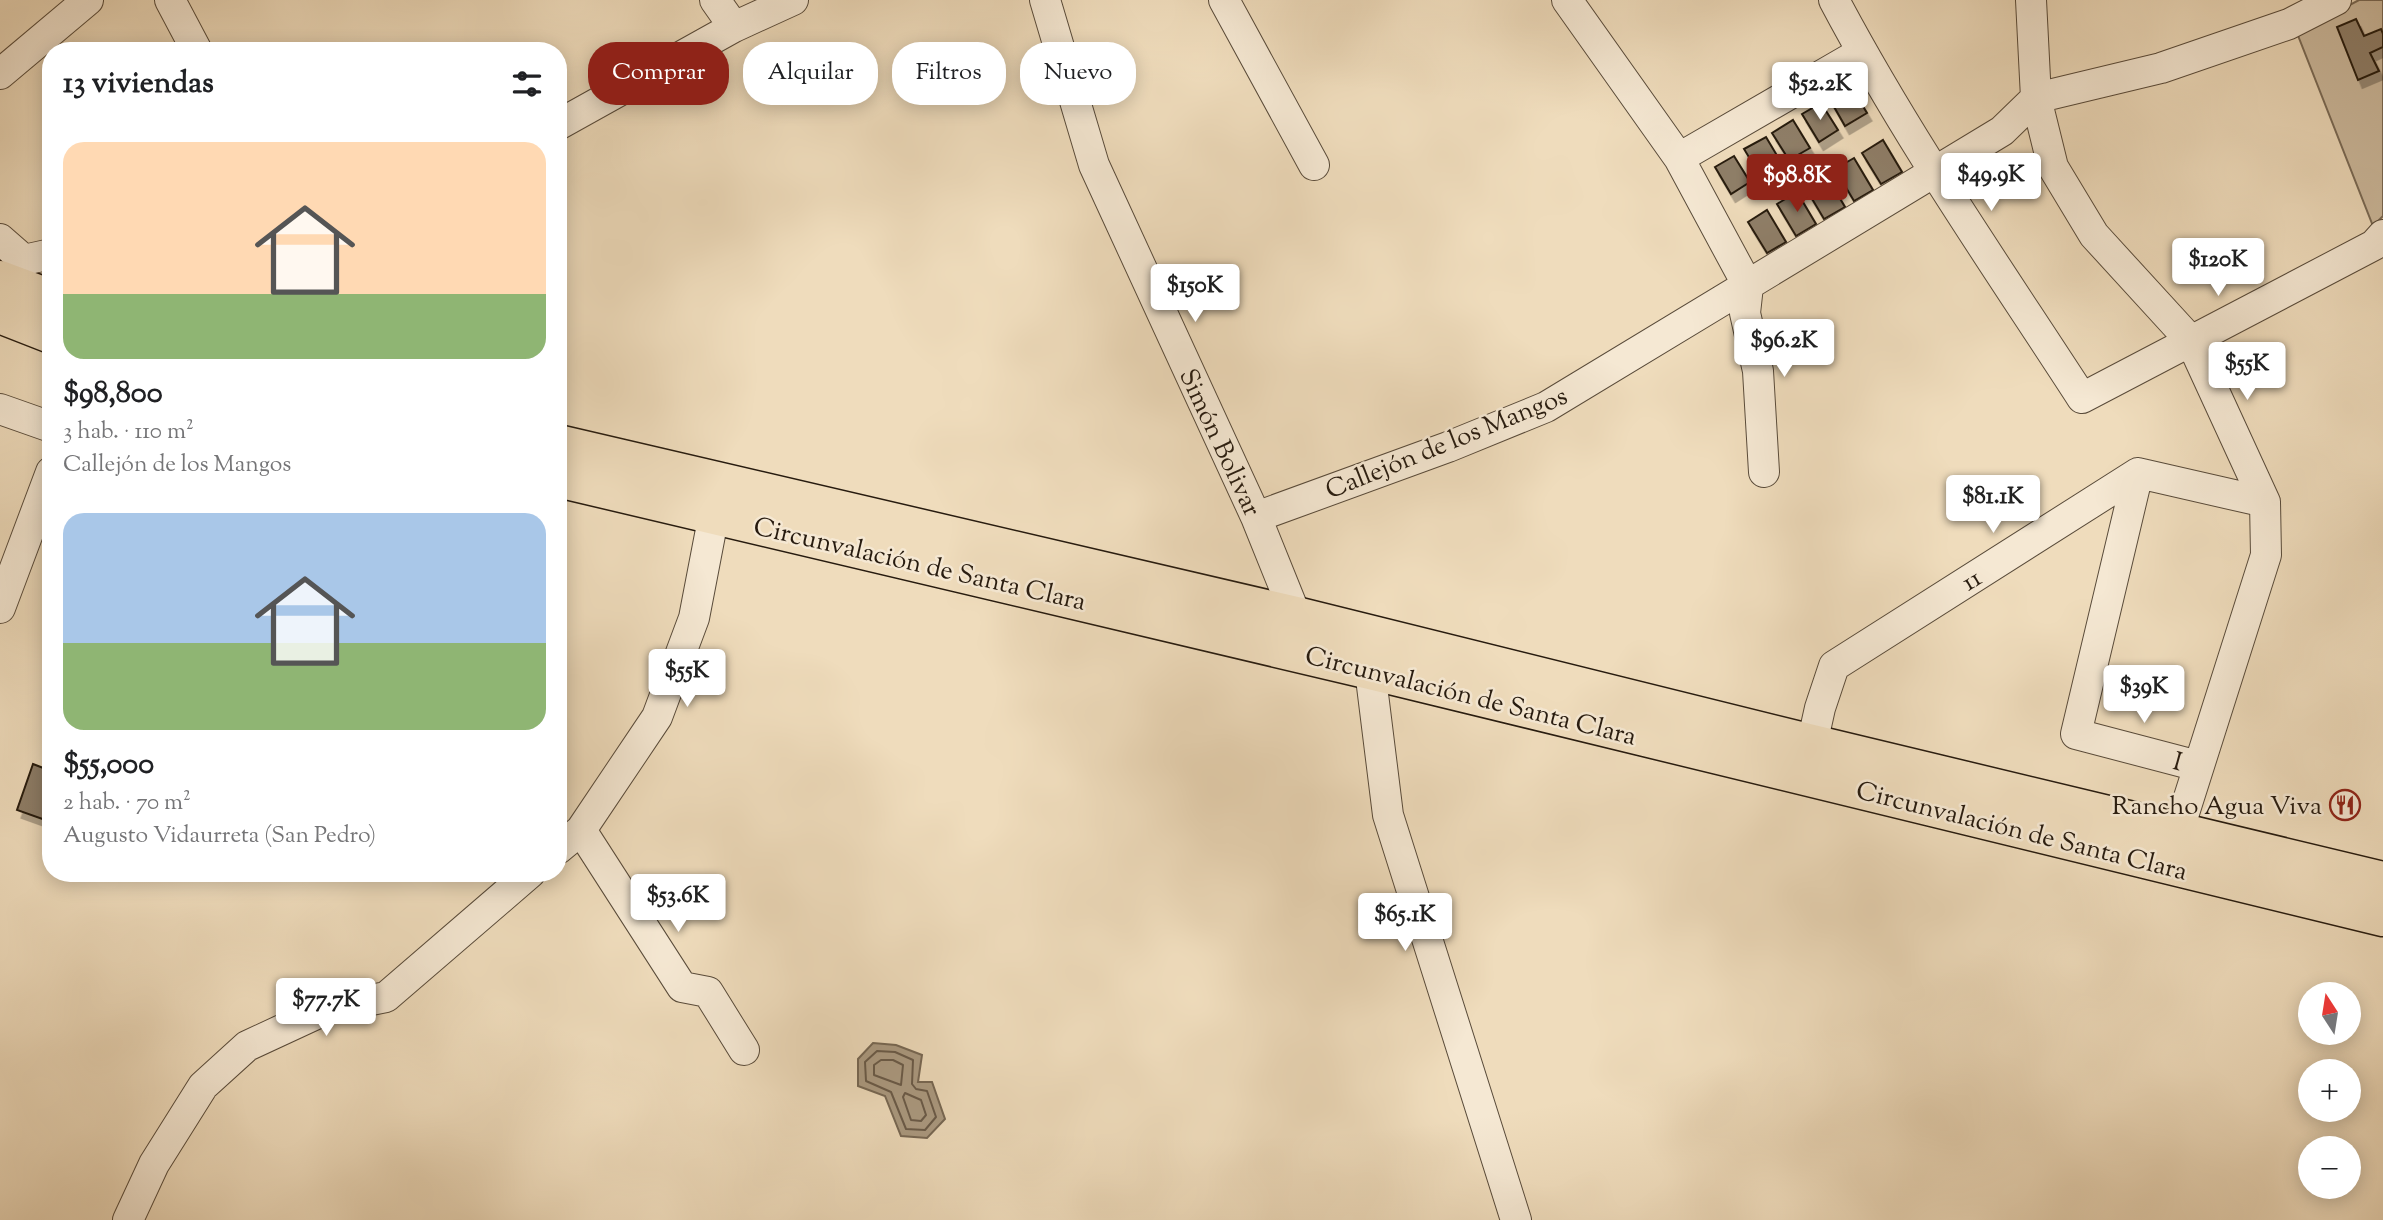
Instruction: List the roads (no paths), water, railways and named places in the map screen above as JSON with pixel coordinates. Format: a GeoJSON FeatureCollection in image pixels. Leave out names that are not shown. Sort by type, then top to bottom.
{"type":"FeatureCollection","features":[{"type":"Feature","properties":{"kind":"highway"},"geometry":{"type":"LineString","coordinates":[[17,279],[42,294]]}},
{"type":"Feature","properties":{"kind":"highway"},"geometry":{"type":"LineString","coordinates":[[17,279],[42,319]]}},
{"type":"Feature","properties":{"kind":"highway","name":"Circunvalación de Santa Clara"},"geometry":{"type":"LineString","coordinates":[[567,446],[1294,634],[1370,670],[2383,917]]}},
{"type":"Feature","properties":{"kind":"highway","name":"Circunvalación de Santa Clara"},"geometry":{"type":"LineString","coordinates":[[567,480],[715,514],[1812,744],[2383,881]]}},
{"type":"Feature","properties":{"kind":"street"},"geometry":{"type":"LineString","coordinates":[[0,74],[88,0]]}},
{"type":"Feature","properties":{"kind":"street"},"geometry":{"type":"LineString","coordinates":[[170,0],[192,42]]}},
{"type":"Feature","properties":{"kind":"street"},"geometry":{"type":"LineString","coordinates":[[715,0],[734,27]]}},
{"type":"Feature","properties":{"kind":"street"},"geometry":{"type":"LineString","coordinates":[[567,120],[734,27],[793,0]]}},
{"type":"Feature","properties":{"kind":"street","name":"Simón Bolivar"},"geometry":{"type":"LineString","coordinates":[[1045,0],[1094,164],[1256,517],[1294,634]]}},
{"type":"Feature","properties":{"kind":"street"},"geometry":{"type":"LineString","coordinates":[[1224,0],[1314,165]]}},
{"type":"Feature","properties":{"kind":"street"},"geometry":{"type":"LineString","coordinates":[[1567,0],[1679,158],[1748,286],[1745,313],[1758,371],[1764,472]]}},
{"type":"Feature","properties":{"kind":"street"},"geometry":{"type":"LineString","coordinates":[[1834,0],[1934,171],[2082,398],[2374,245],[2383,235]]}},
{"type":"Feature","properties":{"kind":"street"},"geometry":{"type":"LineString","coordinates":[[2031,0],[2036,98],[2053,167],[2094,235],[2191,341],[2265,502],[2266,555],[2178,832]]}},
{"type":"Feature","properties":{"kind":"street"},"geometry":{"type":"LineString","coordinates":[[2036,98],[2161,68],[2289,24],[2336,0]]}},
{"type":"Feature","properties":{"kind":"street"},"geometry":{"type":"LineString","coordinates":[[1679,158],[1862,52]]}},
{"type":"Feature","properties":{"kind":"street","name":"Callejón de los Mangos"},"geometry":{"type":"LineString","coordinates":[[1256,517],[1448,447],[1546,407],[2002,131],[2036,98]]}},
{"type":"Feature","properties":{"kind":"street"},"geometry":{"type":"LineString","coordinates":[[0,239],[17,279]]}},
{"type":"Feature","properties":{"kind":"street"},"geometry":{"type":"LineString","coordinates":[[0,410],[42,424]]}},
{"type":"Feature","properties":{"kind":"street"},"geometry":{"type":"LineString","coordinates":[[2138,473],[2265,502]]}},
{"type":"Feature","properties":{"kind":"street","name":"I"},"geometry":{"type":"LineString","coordinates":[[2138,473],[2076,734],[2198,766]]}},
{"type":"Feature","properties":{"kind":"street","name":"11"},"geometry":{"type":"LineString","coordinates":[[1812,744],[1834,666],[2138,473]]}},
{"type":"Feature","properties":{"kind":"street"},"geometry":{"type":"LineString","coordinates":[[0,608],[42,496]]}},
{"type":"Feature","properties":{"kind":"street"},"geometry":{"type":"LineString","coordinates":[[567,842],[581,830],[657,717],[694,618],[715,514]]}},
{"type":"Feature","properties":{"kind":"street"},"geometry":{"type":"LineString","coordinates":[[1370,670],[1388,815],[1517,1220]]}},
{"type":"Feature","properties":{"kind":"street"},"geometry":{"type":"LineString","coordinates":[[581,830],[682,987],[708,992],[744,1050]]}},
{"type":"Feature","properties":{"kind":"street"},"geometry":{"type":"LineString","coordinates":[[128,1220],[154,1164],[203,1086],[247,1046],[327,1009],[386,996],[519,882]]}},
{"type":"Feature","properties":{"kind":"water"},"geometry":{"type":"Polygon","coordinates":[[[873,1043],[896,1045],[922,1055],[918,1082],[932,1082],[945,1119],[927,1138],[901,1136],[885,1096],[858,1086],[858,1059],[873,1043]]]}},
{"type":"Feature","properties":{"kind":"place","name":"Rancho Agua Viva"},"geometry":{"type":"Point","coordinates":[2345,805]}}]}
